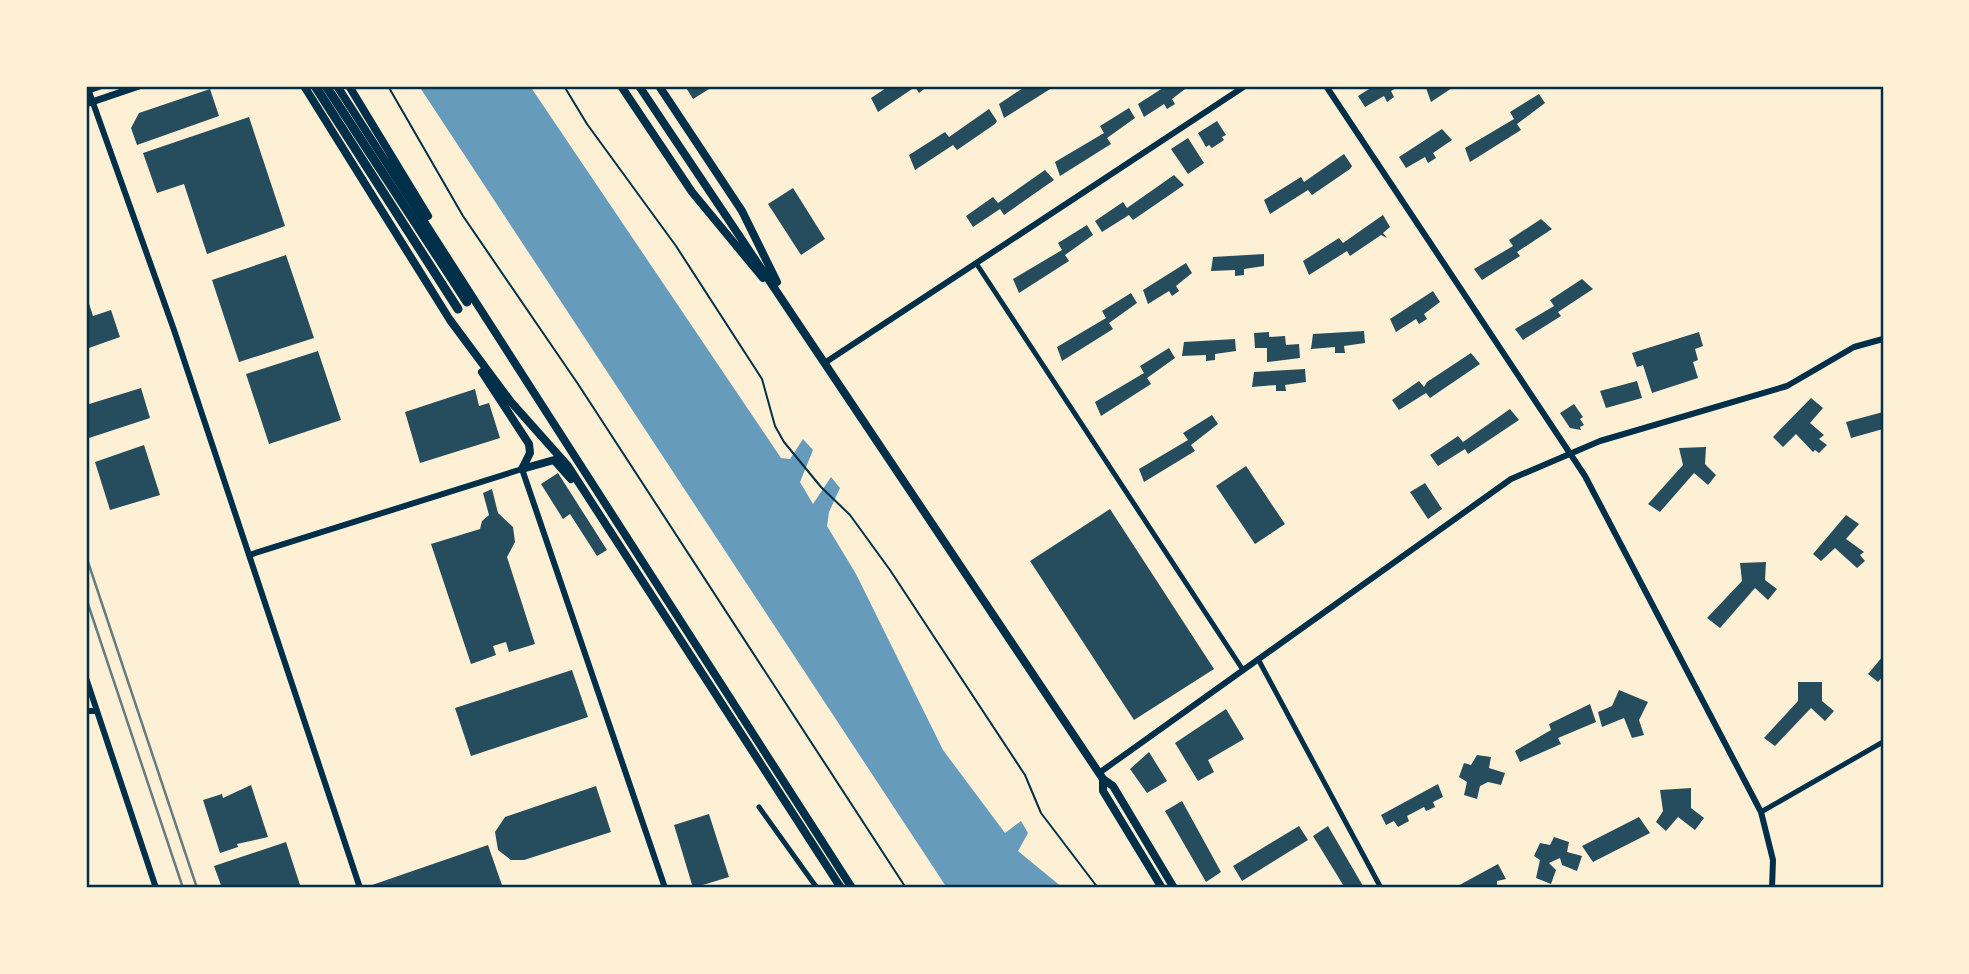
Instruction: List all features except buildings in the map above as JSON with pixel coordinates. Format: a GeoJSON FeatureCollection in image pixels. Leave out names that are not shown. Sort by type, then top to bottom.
{"type":"FeatureCollection","features":[{"type":"Feature","properties":{"kind":"highway"},"geometry":{"type":"LineString","coordinates":[[315,86],[458,309]]}},
{"type":"Feature","properties":{"kind":"highway"},"geometry":{"type":"LineString","coordinates":[[326,86],[467,302]]}},
{"type":"Feature","properties":{"kind":"main road"},"geometry":{"type":"LineString","coordinates":[[86,91],[100,86]]}},
{"type":"Feature","properties":{"kind":"main road"},"geometry":{"type":"LineString","coordinates":[[89,103],[139,86]]}},
{"type":"Feature","properties":{"kind":"main road"},"geometry":{"type":"LineString","coordinates":[[304,86],[469,348],[490,386],[529,443],[530,453],[522,470]]}},
{"type":"Feature","properties":{"kind":"main road"},"geometry":{"type":"LineString","coordinates":[[337,86],[852,888]]}},
{"type":"Feature","properties":{"kind":"main road"},"geometry":{"type":"LineString","coordinates":[[349,86],[465,283]]}},
{"type":"Feature","properties":{"kind":"main road"},"geometry":{"type":"LineString","coordinates":[[621,86],[692,192],[790,310]]}},
{"type":"Feature","properties":{"kind":"main road"},"geometry":{"type":"LineString","coordinates":[[639,86],[1101,776],[1113,786],[1174,888]]}},
{"type":"Feature","properties":{"kind":"main road"},"geometry":{"type":"LineString","coordinates":[[659,86],[742,211],[790,310]]}},
{"type":"Feature","properties":{"kind":"main road"},"geometry":{"type":"LineString","coordinates":[[469,348],[511,402],[568,466],[841,888]]}},
{"type":"Feature","properties":{"kind":"main road"},"geometry":{"type":"LineString","coordinates":[[522,470],[548,459],[558,463],[630,563]]}},
{"type":"Feature","properties":{"kind":"main road"},"geometry":{"type":"LineString","coordinates":[[1101,776],[1103,791],[1162,888]]}},
{"type":"Feature","properties":{"kind":"street"},"geometry":{"type":"LineString","coordinates":[[87,86],[89,103],[170,317],[360,888]]}},
{"type":"Feature","properties":{"kind":"street"},"geometry":{"type":"LineString","coordinates":[[826,362],[1245,86]]}},
{"type":"Feature","properties":{"kind":"street"},"geometry":{"type":"LineString","coordinates":[[1326,86],[1585,476],[1761,812],[1773,860],[1772,888]]}},
{"type":"Feature","properties":{"kind":"street"},"geometry":{"type":"LineString","coordinates":[[976,263],[1243,670]]}},
{"type":"Feature","properties":{"kind":"street"},"geometry":{"type":"LineString","coordinates":[[1101,776],[1258,659],[1511,479],[1600,441],[1787,386],[1854,348],[1883,339]]}},
{"type":"Feature","properties":{"kind":"street"},"geometry":{"type":"LineString","coordinates":[[249,555],[522,470],[665,888]]}},
{"type":"Feature","properties":{"kind":"street"},"geometry":{"type":"LineString","coordinates":[[1258,659],[1381,888]]}},
{"type":"Feature","properties":{"kind":"street"},"geometry":{"type":"LineString","coordinates":[[86,678],[156,888]]}},
{"type":"Feature","properties":{"kind":"street"},"geometry":{"type":"LineString","coordinates":[[86,711],[97,711]]}},
{"type":"Feature","properties":{"kind":"street"},"geometry":{"type":"LineString","coordinates":[[1761,812],[1883,742]]}},
{"type":"Feature","properties":{"kind":"street"},"geometry":{"type":"LineString","coordinates":[[759,807],[817,888]]}},
{"type":"Feature","properties":{"kind":"path"},"geometry":{"type":"LineString","coordinates":[[388,86],[463,216],[614,440],[906,888]]}},
{"type":"Feature","properties":{"kind":"path"},"geometry":{"type":"LineString","coordinates":[[564,86],[587,124],[676,246],[762,379],[775,426],[821,487],[850,515],[890,570],[1025,775],[1041,813],[1098,888]]}},
{"type":"Feature","properties":{"kind":"water"},"geometry":{"type":"Polygon","coordinates":[[[419,86],[530,86],[781,458],[790,459],[803,439],[813,450],[800,482],[813,504],[831,477],[840,488],[829,512],[827,526],[856,574],[943,750],[1005,833],[1021,821],[1028,833],[1018,851],[1063,888],[947,888],[419,86]]]}},
{"type":"Feature","properties":{"kind":"railway"},"geometry":{"type":"LineString","coordinates":[[86,556],[197,888]]}},
{"type":"Feature","properties":{"kind":"railway"},"geometry":{"type":"LineString","coordinates":[[86,598],[183,888]]}}]}
